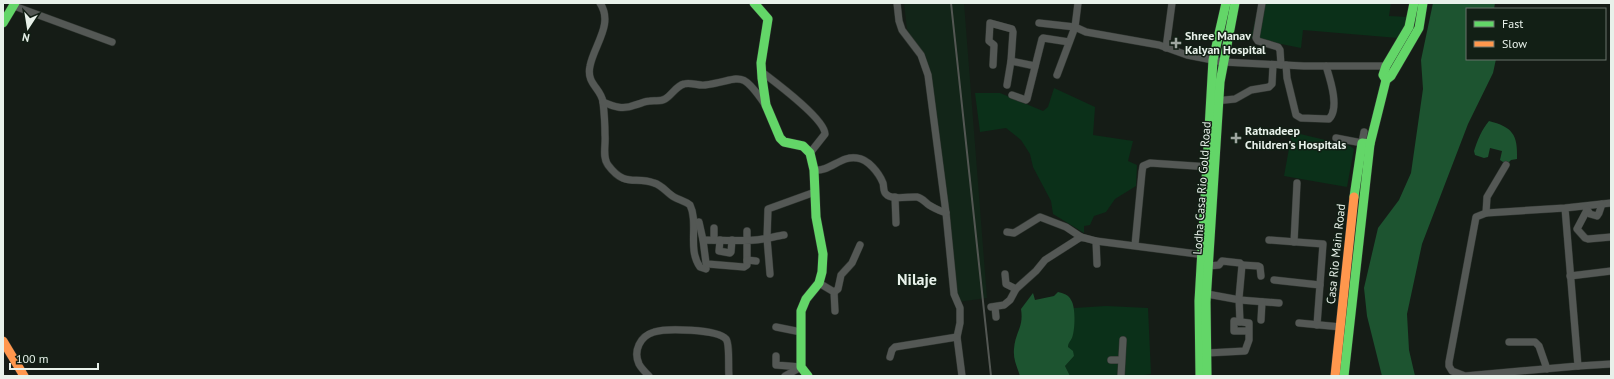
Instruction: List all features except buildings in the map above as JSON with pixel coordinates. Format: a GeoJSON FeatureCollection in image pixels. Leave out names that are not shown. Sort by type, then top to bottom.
{"type":"FeatureCollection","features":[{"type":"Feature","properties":{"kind":"street"},"geometry":{"type":"LineString","coordinates":[[600,3],[606,14],[606,19],[590,66],[589,75],[603,102],[606,137],[604,158],[607,164],[624,179],[654,182],[674,197],[690,205],[692,213],[694,253],[700,267],[706,269]]}},
{"type":"Feature","properties":{"kind":"street"},"geometry":{"type":"LineString","coordinates":[[754,3],[768,19],[761,63],[766,105]]}},
{"type":"Feature","properties":{"kind":"street"},"geometry":{"type":"LineString","coordinates":[[897,3],[899,22],[902,30],[922,56],[926,66],[946,213],[954,294],[960,308],[960,322],[957,337],[962,376]]}},
{"type":"Feature","properties":{"kind":"street"},"geometry":{"type":"LineString","coordinates":[[1057,75],[1075,27],[1078,3]]}},
{"type":"Feature","properties":{"kind":"street"},"geometry":{"type":"LineString","coordinates":[[1166,48],[1172,3]]}},
{"type":"Feature","properties":{"kind":"street","name":"Lodha Casa Rio Gold Road"},"geometry":{"type":"LineString","coordinates":[[1200,376],[1199,302],[1205,255],[1218,61],[1226,3]]}},
{"type":"Feature","properties":{"kind":"street","name":"Lodha Casa Rio Gold Road"},"geometry":{"type":"LineString","coordinates":[[1218,61],[1235,3]]}},
{"type":"Feature","properties":{"kind":"street"},"geometry":{"type":"LineString","coordinates":[[1215,101],[1235,99],[1251,90],[1269,87],[1272,84],[1280,65],[1280,50],[1278,47],[1258,41],[1256,38],[1255,33],[1262,3]]}},
{"type":"Feature","properties":{"kind":"street"},"geometry":{"type":"LineString","coordinates":[[1039,23],[1075,27],[1092,33],[1159,45],[1187,55],[1218,61],[1280,65],[1386,66],[1409,27],[1414,3]]}},
{"type":"Feature","properties":{"kind":"street","name":"Casa Rio Main Road"},"geometry":{"type":"LineString","coordinates":[[1335,376],[1366,143],[1386,80],[1391,76],[1419,28],[1424,3]]}},
{"type":"Feature","properties":{"kind":"street"},"geometry":{"type":"LineString","coordinates":[[3,24],[14,4],[112,42]]}},
{"type":"Feature","properties":{"kind":"street"},"geometry":{"type":"LineString","coordinates":[[993,65],[994,45],[989,40],[990,23],[1012,29],[1014,32],[1007,85]]}},
{"type":"Feature","properties":{"kind":"street"},"geometry":{"type":"LineString","coordinates":[[1012,95],[1026,100],[1043,38],[1069,42]]}},
{"type":"Feature","properties":{"kind":"street"},"geometry":{"type":"LineString","coordinates":[[1011,61],[1035,66]]}},
{"type":"Feature","properties":{"kind":"street"},"geometry":{"type":"LineString","coordinates":[[1280,65],[1287,78],[1296,115],[1301,118],[1329,119],[1334,111],[1333,89],[1326,66]]}},
{"type":"Feature","properties":{"kind":"street","name":"Casa Rio Main Road"},"geometry":{"type":"LineString","coordinates":[[1386,66],[1383,75],[1386,80]]}},
{"type":"Feature","properties":{"kind":"street"},"geometry":{"type":"LineString","coordinates":[[762,72],[782,87],[820,121],[826,134],[821,142],[810,153]]}},
{"type":"Feature","properties":{"kind":"street"},"geometry":{"type":"LineString","coordinates":[[603,102],[621,108],[626,108],[649,101],[659,101],[665,99],[679,86],[684,84],[706,85],[736,79],[748,82],[766,105],[780,138],[784,142],[803,146],[810,153],[814,170],[816,217],[823,254],[822,272],[818,283],[804,304],[801,312],[801,367],[808,376]]}},
{"type":"Feature","properties":{"kind":"street"},"geometry":{"type":"LineString","coordinates":[[1336,138],[1366,143],[1364,132]]}},
{"type":"Feature","properties":{"kind":"street"},"geometry":{"type":"LineString","coordinates":[[814,170],[823,170],[845,159],[858,158],[864,160],[873,169],[883,184],[887,196],[920,198],[946,213]]}},
{"type":"Feature","properties":{"kind":"street"},"geometry":{"type":"LineString","coordinates":[[1135,246],[1142,172],[1144,166],[1150,163],[1211,167]]}},
{"type":"Feature","properties":{"kind":"street"},"geometry":{"type":"LineString","coordinates":[[1486,213],[1487,197],[1506,165]]}},
{"type":"Feature","properties":{"kind":"street"},"geometry":{"type":"LineString","coordinates":[[1294,242],[1297,184]]}},
{"type":"Feature","properties":{"kind":"street"},"geometry":{"type":"LineString","coordinates":[[770,274],[768,209],[815,192]]}},
{"type":"Feature","properties":{"kind":"street"},"geometry":{"type":"LineString","coordinates":[[896,197],[896,223]]}},
{"type":"Feature","properties":{"kind":"street"},"geometry":{"type":"LineString","coordinates":[[1611,203],[1586,208],[1486,213],[1476,216],[1449,362],[1450,370],[1459,375],[1483,375],[1611,364]]}},
{"type":"Feature","properties":{"kind":"street"},"geometry":{"type":"LineString","coordinates":[[1586,208],[1592,216],[1597,216],[1602,204]]}},
{"type":"Feature","properties":{"kind":"street"},"geometry":{"type":"LineString","coordinates":[[1565,208],[1578,366]]}},
{"type":"Feature","properties":{"kind":"street"},"geometry":{"type":"LineString","coordinates":[[1586,208],[1577,227],[1585,238],[1611,237]]}},
{"type":"Feature","properties":{"kind":"street"},"geometry":{"type":"LineString","coordinates":[[1007,232],[1014,233],[1040,217],[1066,227],[1081,237],[1096,241],[1205,255]]}},
{"type":"Feature","properties":{"kind":"street","name":"Casa Rio Main Road"},"geometry":{"type":"LineString","coordinates":[[1344,376],[1356,221]]}},
{"type":"Feature","properties":{"kind":"street"},"geometry":{"type":"LineString","coordinates":[[699,222],[706,263],[708,264],[744,267],[747,265],[747,231]]}},
{"type":"Feature","properties":{"kind":"street"},"geometry":{"type":"LineString","coordinates":[[769,237],[771,224]]}},
{"type":"Feature","properties":{"kind":"street"},"geometry":{"type":"LineString","coordinates":[[714,228],[719,251],[730,253],[732,240]]}},
{"type":"Feature","properties":{"kind":"street"},"geometry":{"type":"LineString","coordinates":[[703,240],[747,240],[784,235]]}},
{"type":"Feature","properties":{"kind":"street"},"geometry":{"type":"LineString","coordinates":[[996,317],[993,307],[1004,306],[1010,300],[1016,289],[1052,254],[1081,237]]}},
{"type":"Feature","properties":{"kind":"street"},"geometry":{"type":"LineString","coordinates":[[1269,240],[1322,244],[1317,325]]}},
{"type":"Feature","properties":{"kind":"street"},"geometry":{"type":"LineString","coordinates":[[1096,241],[1097,264]]}},
{"type":"Feature","properties":{"kind":"street"},"geometry":{"type":"LineString","coordinates":[[835,311],[834,292],[838,289],[841,276],[852,263],[860,245]]}},
{"type":"Feature","properties":{"kind":"street","name":"Lodha Casa Rio Gold Road"},"geometry":{"type":"LineString","coordinates":[[1205,255],[1209,266],[1207,294],[1207,376]]}},
{"type":"Feature","properties":{"kind":"street"},"geometry":{"type":"LineString","coordinates":[[747,260],[756,261]]}},
{"type":"Feature","properties":{"kind":"street"},"geometry":{"type":"LineString","coordinates":[[1209,266],[1219,265],[1222,261],[1240,263],[1242,265],[1258,266],[1260,267],[1261,276]]}},
{"type":"Feature","properties":{"kind":"street"},"geometry":{"type":"LineString","coordinates":[[1240,322],[1242,265]]}},
{"type":"Feature","properties":{"kind":"street"},"geometry":{"type":"LineString","coordinates":[[1570,276],[1611,271]]}},
{"type":"Feature","properties":{"kind":"street"},"geometry":{"type":"LineString","coordinates":[[1005,274],[1006,284],[1016,289]]}},
{"type":"Feature","properties":{"kind":"street"},"geometry":{"type":"LineString","coordinates":[[1274,280],[1320,285]]}},
{"type":"Feature","properties":{"kind":"street"},"geometry":{"type":"LineString","coordinates":[[818,283],[834,292]]}},
{"type":"Feature","properties":{"kind":"street"},"geometry":{"type":"LineString","coordinates":[[1207,294],[1240,300],[1279,303]]}},
{"type":"Feature","properties":{"kind":"street"},"geometry":{"type":"LineString","coordinates":[[1261,320],[1262,302]]}},
{"type":"Feature","properties":{"kind":"street"},"geometry":{"type":"LineString","coordinates":[[1207,353],[1245,351],[1250,340],[1248,331],[1249,323],[1234,321],[1233,330],[1248,331]]}},
{"type":"Feature","properties":{"kind":"street"},"geometry":{"type":"LineString","coordinates":[[1299,323],[1341,327]]}},
{"type":"Feature","properties":{"kind":"street"},"geometry":{"type":"LineString","coordinates":[[776,327],[801,332]]}},
{"type":"Feature","properties":{"kind":"street"},"geometry":{"type":"LineString","coordinates":[[649,376],[639,364],[637,351],[639,342],[652,332],[663,329],[703,331],[720,335],[726,339],[729,346],[729,376]]}},
{"type":"Feature","properties":{"kind":"street"},"geometry":{"type":"LineString","coordinates":[[890,357],[892,350],[895,347],[957,337]]}},
{"type":"Feature","properties":{"kind":"street"},"geometry":{"type":"LineString","coordinates":[[1121,376],[1123,340]]}},
{"type":"Feature","properties":{"kind":"street"},"geometry":{"type":"LineString","coordinates":[[3,341],[24,376]]}},
{"type":"Feature","properties":{"kind":"street"},"geometry":{"type":"LineString","coordinates":[[1509,342],[1535,342],[1541,352],[1547,369]]}},
{"type":"Feature","properties":{"kind":"street"},"geometry":{"type":"LineString","coordinates":[[776,356],[776,365],[801,367]]}},
{"type":"Feature","properties":{"kind":"street"},"geometry":{"type":"LineString","coordinates":[[1111,360],[1121,360]]}},
{"type":"Feature","properties":{"kind":"street"},"geometry":{"type":"LineString","coordinates":[[785,376],[801,367]]}},
{"type":"Feature","properties":{"kind":"shaded area"},"geometry":{"type":"Polygon","coordinates":[[[904,3],[964,3],[987,298],[958,302],[930,70],[907,29],[904,3]]]}},
{"type":"Feature","properties":{"kind":"shaded area"},"geometry":{"type":"Polygon","coordinates":[[[1259,3],[1391,3],[1389,16],[1408,17],[1407,25],[1398,38],[1303,30],[1301,48],[1251,38],[1259,3]]]}},
{"type":"Feature","properties":{"kind":"shaded area"},"geometry":{"type":"Polygon","coordinates":[[[1433,3],[1495,3],[1494,8],[1466,8],[1466,60],[1496,60],[1493,73],[1468,124],[1422,244],[1407,314],[1409,350],[1415,376],[1382,376],[1367,316],[1364,288],[1378,228],[1399,200],[1411,173],[1423,89],[1421,60],[1433,3]]]}},
{"type":"Feature","properties":{"kind":"shaded area"},"geometry":{"type":"Polygon","coordinates":[[[1054,88],[1095,107],[1093,135],[1133,141],[1128,161],[1137,165],[1136,186],[1115,199],[1106,212],[1094,216],[1090,225],[1084,226],[1084,233],[1053,214],[1051,201],[1033,167],[1030,154],[1021,140],[1006,128],[980,132],[975,93],[1000,93],[1043,111],[1048,107],[1054,88]]]}},
{"type":"Feature","properties":{"kind":"shaded area"},"geometry":{"type":"Polygon","coordinates":[[[1489,121],[1503,126],[1512,133],[1516,143],[1517,159],[1509,162],[1503,162],[1500,160],[1502,151],[1490,148],[1488,157],[1484,158],[1475,155],[1474,151],[1478,139],[1489,121]]]}},
{"type":"Feature","properties":{"kind":"shaded area"},"geometry":{"type":"Polygon","coordinates":[[[1292,132],[1350,146],[1354,149],[1347,187],[1284,176],[1292,132]]]}},
{"type":"Feature","properties":{"kind":"shaded area"},"geometry":{"type":"Polygon","coordinates":[[[1058,292],[1070,298],[1074,308],[1074,330],[1068,347],[1073,351],[1074,356],[1065,366],[1070,376],[1020,376],[1014,353],[1022,315],[1021,309],[1033,293],[1035,300],[1054,296],[1058,292]]]}},
{"type":"Feature","properties":{"kind":"shaded area"},"geometry":{"type":"Polygon","coordinates":[[[1106,306],[1148,308],[1151,374],[1138,376],[1070,376],[1065,366],[1074,356],[1068,347],[1068,343],[1072,338],[1074,308],[1106,306]]]}},
{"type":"Feature","properties":{"kind":"railway"},"geometry":{"type":"LineString","coordinates":[[951,3],[991,376]]}},
{"type":"Feature","properties":{"kind":"traffic: fast"},"geometry":{"type":"LineString","coordinates":[[3,23],[15,3]]}},
{"type":"Feature","properties":{"kind":"traffic: fast"},"geometry":{"type":"LineString","coordinates":[[754,3],[768,19],[761,63],[766,105],[780,138],[784,142],[803,146],[810,153],[814,170],[816,217],[823,254],[822,272],[819,283],[806,299],[801,311],[801,367],[808,376]]}},
{"type":"Feature","properties":{"kind":"traffic: fast"},"geometry":{"type":"LineString","coordinates":[[1200,376],[1199,301],[1213,60],[1226,3]]}},
{"type":"Feature","properties":{"kind":"traffic: fast"},"geometry":{"type":"LineString","coordinates":[[1207,376],[1206,302],[1220,82],[1235,3]]}},
{"type":"Feature","properties":{"kind":"traffic: fast"},"geometry":{"type":"LineString","coordinates":[[1386,80],[1383,75],[1386,66],[1409,27],[1414,3]]}},
{"type":"Feature","properties":{"kind":"traffic: fast"},"geometry":{"type":"LineString","coordinates":[[1344,376],[1370,144],[1386,80],[1391,76],[1419,28],[1423,3]]}},
{"type":"Feature","properties":{"kind":"traffic: fast"},"geometry":{"type":"LineString","coordinates":[[1354,197],[1362,143],[1370,144]]}},
{"type":"Feature","properties":{"kind":"traffic: slow"},"geometry":{"type":"LineString","coordinates":[[1335,376],[1354,197]]}},
{"type":"Feature","properties":{"kind":"traffic: slow"},"geometry":{"type":"LineString","coordinates":[[3,341],[24,376]]}},
{"type":"Feature","properties":{"kind":"place","name":"Shree Manav Kalyan Hospital"},"geometry":{"type":"Point","coordinates":[1176,43]}},
{"type":"Feature","properties":{"kind":"place","name":"Ratnadeep Children's Hospitals"},"geometry":{"type":"Point","coordinates":[1236,138]}},
{"type":"Feature","properties":{"kind":"district","name":"Nilaje"},"geometry":{"type":"Point","coordinates":[917,279]}}]}
